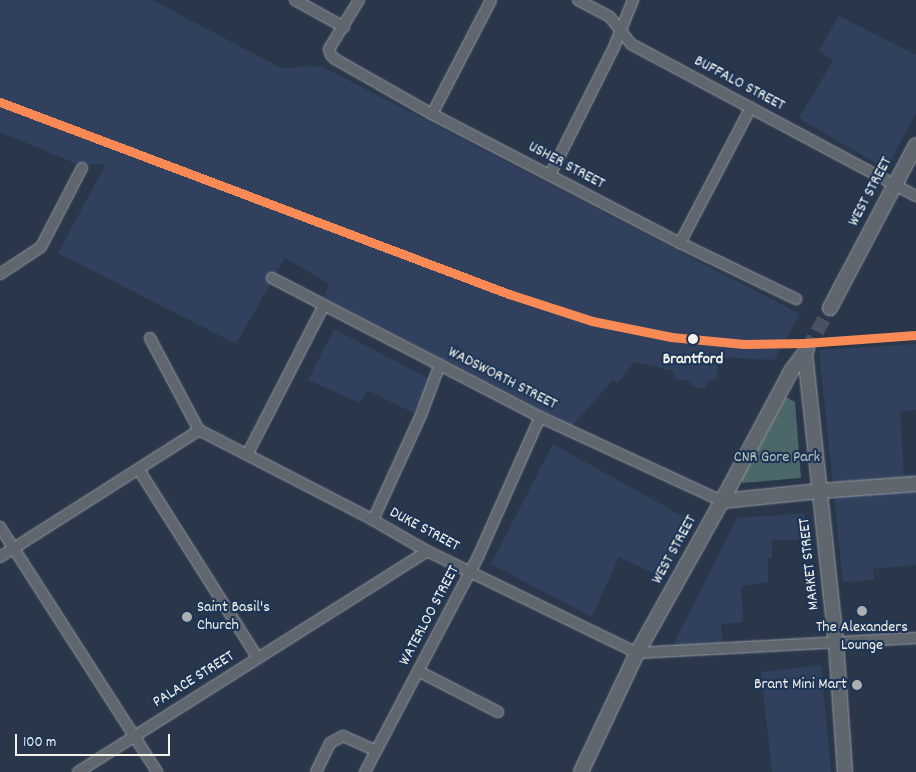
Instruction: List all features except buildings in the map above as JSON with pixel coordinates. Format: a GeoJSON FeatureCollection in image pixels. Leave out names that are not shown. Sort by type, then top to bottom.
{"type":"FeatureCollection","features":[{"type":"Feature","properties":{"kind":"main road","name":"WEST STREET"},"geometry":{"type":"LineString","coordinates":[[830,308],[916,145]]}},
{"type":"Feature","properties":{"kind":"main road","name":"WEST STREET"},"geometry":{"type":"LineString","coordinates":[[581,772],[637,653],[722,502],[791,371],[806,351]]}},
{"type":"Feature","properties":{"kind":"main road","name":"MARKET STREET"},"geometry":{"type":"LineString","coordinates":[[806,351],[836,642],[845,772]]}},
{"type":"Feature","properties":{"kind":"main road"},"geometry":{"type":"LineString","coordinates":[[722,502],[819,491],[916,484]]}},
{"type":"Feature","properties":{"kind":"street"},"geometry":{"type":"LineString","coordinates":[[295,0],[344,27],[359,0]]}},
{"type":"Feature","properties":{"kind":"street"},"geometry":{"type":"LineString","coordinates":[[432,114],[491,0]]}},
{"type":"Feature","properties":{"kind":"street","name":"BUFFALO STREET"},"geometry":{"type":"LineString","coordinates":[[578,0],[610,17],[631,44],[916,196]]}},
{"type":"Feature","properties":{"kind":"street"},"geometry":{"type":"LineString","coordinates":[[550,175],[620,32],[632,0]]}},
{"type":"Feature","properties":{"kind":"street","name":"USHER STREET"},"geometry":{"type":"LineString","coordinates":[[344,27],[330,49],[331,55],[335,59],[432,114],[680,243],[796,300]]}},
{"type":"Feature","properties":{"kind":"street"},"geometry":{"type":"LineString","coordinates":[[680,243],[751,107]]}},
{"type":"Feature","properties":{"kind":"street"},"geometry":{"type":"LineString","coordinates":[[0,274],[41,247],[82,168]]}},
{"type":"Feature","properties":{"kind":"street","name":"WADSWORTH STREET"},"geometry":{"type":"LineString","coordinates":[[272,278],[540,417],[722,502]]}},
{"type":"Feature","properties":{"kind":"street"},"geometry":{"type":"LineString","coordinates":[[248,453],[324,305]]}},
{"type":"Feature","properties":{"kind":"street"},"geometry":{"type":"LineString","coordinates":[[0,558],[140,470],[199,430],[150,338]]}},
{"type":"Feature","properties":{"kind":"street"},"geometry":{"type":"LineString","coordinates":[[373,520],[421,415],[440,364]]}},
{"type":"Feature","properties":{"kind":"street","name":"WATERLOO STREET"},"geometry":{"type":"LineString","coordinates":[[369,771],[376,751],[471,570],[540,417]]}},
{"type":"Feature","properties":{"kind":"street","name":"DUKE STREET"},"geometry":{"type":"LineString","coordinates":[[199,430],[248,453],[427,550],[637,653]]}},
{"type":"Feature","properties":{"kind":"street"},"geometry":{"type":"LineString","coordinates":[[140,470],[258,658]]}},
{"type":"Feature","properties":{"kind":"street"},"geometry":{"type":"LineString","coordinates":[[0,527],[157,772]]}},
{"type":"Feature","properties":{"kind":"street","name":"PALACE STREET"},"geometry":{"type":"LineString","coordinates":[[78,772],[427,550]]}},
{"type":"Feature","properties":{"kind":"street"},"geometry":{"type":"LineString","coordinates":[[637,653],[916,638]]}},
{"type":"Feature","properties":{"kind":"street"},"geometry":{"type":"LineString","coordinates":[[418,671],[498,712]]}},
{"type":"Feature","properties":{"kind":"street"},"geometry":{"type":"LineString","coordinates":[[316,772],[330,743],[343,736],[376,751]]}},
{"type":"Feature","properties":{"kind":"shaded area"},"geometry":{"type":"Polygon","coordinates":[[[0,0],[152,0],[281,68],[321,66],[800,314],[774,360],[719,357],[716,379],[707,381],[706,389],[692,386],[691,381],[675,379],[673,371],[634,362],[618,383],[613,380],[572,426],[324,297],[329,284],[285,258],[236,344],[58,253],[105,166],[100,164],[77,164],[0,132],[0,0]]]}},
{"type":"Feature","properties":{"kind":"shaded area"},"geometry":{"type":"Polygon","coordinates":[[[839,16],[916,55],[916,113],[886,169],[799,118],[833,61],[819,50],[839,16]]]}},
{"type":"Feature","properties":{"kind":"shaded area"},"geometry":{"type":"Polygon","coordinates":[[[334,329],[432,380],[414,413],[367,390],[360,403],[308,380],[334,329]]]}},
{"type":"Feature","properties":{"kind":"shaded area"},"geometry":{"type":"Polygon","coordinates":[[[916,344],[916,410],[900,411],[904,475],[916,474],[916,565],[873,569],[874,580],[843,582],[819,350],[916,344]]]}},
{"type":"Feature","properties":{"kind":"shaded area"},"geometry":{"type":"Polygon","coordinates":[[[553,444],[691,521],[664,578],[619,557],[592,617],[491,564],[553,444]]]}},
{"type":"Feature","properties":{"kind":"shaded area"},"geometry":{"type":"Polygon","coordinates":[[[804,513],[806,540],[772,540],[772,558],[768,558],[768,582],[741,586],[743,622],[721,624],[723,648],[669,653],[737,518],[804,513]]]}},
{"type":"Feature","properties":{"kind":"shaded area"},"geometry":{"type":"Polygon","coordinates":[[[821,665],[831,772],[772,772],[761,672],[821,665]]]}},
{"type":"Feature","properties":{"kind":"green space","name":"CNR Gore Park"},"geometry":{"type":"Polygon","coordinates":[[[786,397],[795,402],[801,478],[742,483],[742,479],[786,397]]]}},
{"type":"Feature","properties":{"kind":"tunnel"},"geometry":{"type":"LineString","coordinates":[[807,350],[830,308]]}},
{"type":"Feature","properties":{"kind":"transit line"},"geometry":{"type":"LineString","coordinates":[[0,102],[509,294],[592,321],[671,337],[744,344],[805,343],[916,335]]}},
{"type":"Feature","properties":{"kind":"place","name":"Brantford"},"geometry":{"type":"Point","coordinates":[693,339]}},
{"type":"Feature","properties":{"kind":"place","name":"The Alexanders Lounge"},"geometry":{"type":"Point","coordinates":[862,611]}},
{"type":"Feature","properties":{"kind":"place","name":"Saint Basil's Church"},"geometry":{"type":"Point","coordinates":[187,617]}},
{"type":"Feature","properties":{"kind":"place","name":"Brant Mini Mart"},"geometry":{"type":"Point","coordinates":[857,685]}}]}
